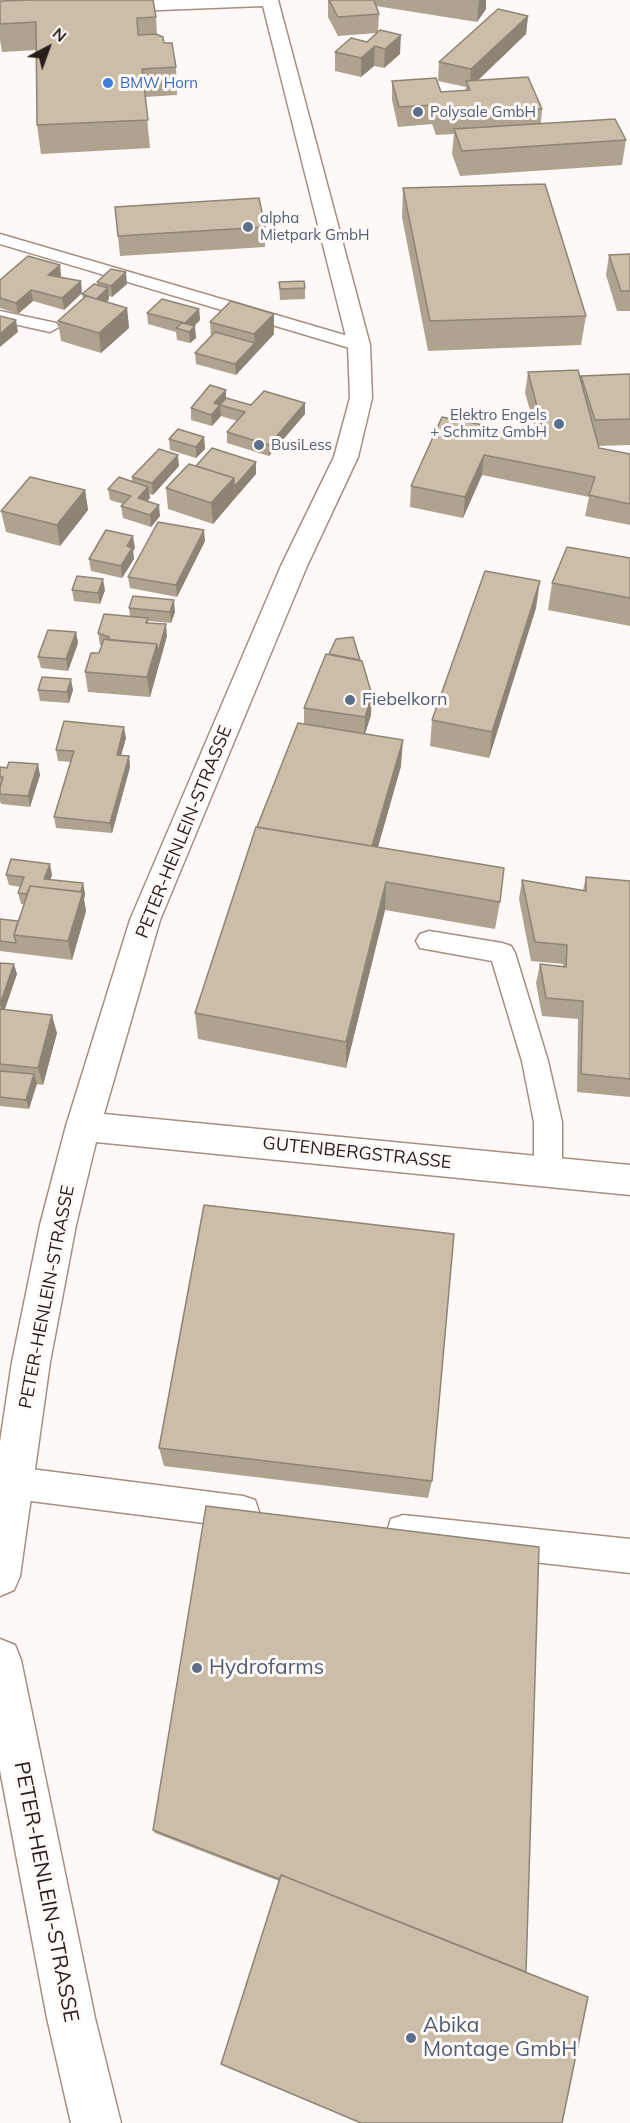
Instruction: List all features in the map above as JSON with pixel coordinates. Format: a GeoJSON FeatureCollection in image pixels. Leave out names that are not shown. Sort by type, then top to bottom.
{"type":"FeatureCollection","features":[{"type":"Feature","properties":{"kind":"street"},"geometry":{"type":"LineString","coordinates":[[91,8],[270,0]]}},
{"type":"Feature","properties":{"kind":"street","name":"PETER-HENLEIN-STRASSE"},"geometry":{"type":"LineString","coordinates":[[0,1576],[31,1362],[58,1225],[84,1126],[145,920],[294,566],[346,457],[361,398],[359,345],[270,0]]}},
{"type":"Feature","properties":{"kind":"street","name":"GUTENBERGSTRASSE"},"geometry":{"type":"LineString","coordinates":[[84,1126],[630,1180]]}},
{"type":"Feature","properties":{"kind":"street","name":"PETER-HENLEIN-STRASSE"},"geometry":{"type":"LineString","coordinates":[[0,1660],[71,2018],[96,2123]]}},
{"type":"Feature","properties":{"kind":"lane"},"geometry":{"type":"LineString","coordinates":[[0,239],[359,345]]}},
{"type":"Feature","properties":{"kind":"lane"},"geometry":{"type":"LineString","coordinates":[[0,316],[50,327]]}},
{"type":"Feature","properties":{"kind":"lane"},"geometry":{"type":"LineString","coordinates":[[429,941],[502,953],[535,1061],[548,1122],[548,1172]]}},
{"type":"Feature","properties":{"kind":"lane"},"geometry":{"type":"LineString","coordinates":[[15,1483],[276,1516]]}},
{"type":"Feature","properties":{"kind":"lane"},"geometry":{"type":"LineString","coordinates":[[368,1527],[630,1556]]}},
{"type":"Feature","properties":{"kind":"building","name":"BMW Horn"},"geometry":{"type":"Polygon","coordinates":[[[153,0],[156,17],[137,18],[138,35],[156,34],[163,37],[164,43],[172,43],[176,67],[142,69],[148,120],[37,125],[36,22],[0,24],[0,1],[153,0]]]}},
{"type":"Feature","properties":{"kind":"building"},"geometry":{"type":"Polygon","coordinates":[[[329,0],[374,0],[379,14],[338,17],[329,0]]]}},
{"type":"Feature","properties":{"kind":"building"},"geometry":{"type":"Polygon","coordinates":[[[498,9],[528,16],[471,69],[439,62],[498,9]]]}},
{"type":"Feature","properties":{"kind":"building"},"geometry":{"type":"Polygon","coordinates":[[[380,30],[401,35],[385,49],[375,46],[361,58],[335,52],[351,38],[367,42],[380,30]]]}},
{"type":"Feature","properties":{"kind":"building"},"geometry":{"type":"Polygon","coordinates":[[[528,77],[542,109],[437,115],[434,105],[399,107],[392,81],[436,78],[441,92],[470,90],[466,81],[528,77]]]}},
{"type":"Feature","properties":{"kind":"building"},"geometry":{"type":"Polygon","coordinates":[[[615,119],[626,140],[462,151],[454,129],[615,119]]]}},
{"type":"Feature","properties":{"kind":"building"},"geometry":{"type":"Polygon","coordinates":[[[545,184],[586,316],[430,321],[403,188],[545,184]]]}},
{"type":"Feature","properties":{"kind":"building"},"geometry":{"type":"Polygon","coordinates":[[[259,198],[265,227],[118,236],[115,207],[259,198]]]}},
{"type":"Feature","properties":{"kind":"building"},"geometry":{"type":"Polygon","coordinates":[[[630,254],[630,291],[621,291],[609,255],[630,254]]]}},
{"type":"Feature","properties":{"kind":"building"},"geometry":{"type":"Polygon","coordinates":[[[28,256],[60,265],[48,275],[81,281],[62,298],[31,290],[16,303],[0,298],[0,280],[28,256]]]}},
{"type":"Feature","properties":{"kind":"building"},"geometry":{"type":"Polygon","coordinates":[[[111,269],[126,272],[111,286],[97,282],[111,269]]]}},
{"type":"Feature","properties":{"kind":"building"},"geometry":{"type":"Polygon","coordinates":[[[304,281],[305,288],[280,289],[279,282],[304,281]]]}},
{"type":"Feature","properties":{"kind":"building"},"geometry":{"type":"Polygon","coordinates":[[[94,284],[108,288],[96,299],[82,294],[94,284]]]}},
{"type":"Feature","properties":{"kind":"building"},"geometry":{"type":"Polygon","coordinates":[[[86,296],[127,308],[99,333],[58,321],[86,296]]]}},
{"type":"Feature","properties":{"kind":"building"},"geometry":{"type":"Polygon","coordinates":[[[162,299],[199,309],[185,323],[147,313],[162,299]]]}},
{"type":"Feature","properties":{"kind":"building"},"geometry":{"type":"Polygon","coordinates":[[[231,301],[274,314],[254,334],[210,322],[231,301]]]}},
{"type":"Feature","properties":{"kind":"building"},"geometry":{"type":"Polygon","coordinates":[[[0,316],[16,320],[0,334],[0,316]]]}},
{"type":"Feature","properties":{"kind":"building"},"geometry":{"type":"Polygon","coordinates":[[[182,323],[195,326],[189,332],[176,328],[182,323]]]}},
{"type":"Feature","properties":{"kind":"building"},"geometry":{"type":"Polygon","coordinates":[[[215,332],[255,343],[235,364],[195,353],[215,332]]]}},
{"type":"Feature","properties":{"kind":"building"},"geometry":{"type":"Polygon","coordinates":[[[578,370],[599,448],[630,454],[630,504],[589,495],[595,477],[484,455],[465,497],[411,486],[442,417],[545,437],[528,372],[578,370]]]}},
{"type":"Feature","properties":{"kind":"building"},"geometry":{"type":"Polygon","coordinates":[[[630,374],[630,419],[595,420],[581,376],[630,374]]]}},
{"type":"Feature","properties":{"kind":"building"},"geometry":{"type":"Polygon","coordinates":[[[210,385],[226,390],[214,403],[220,405],[211,415],[191,408],[210,385]]]}},
{"type":"Feature","properties":{"kind":"building"},"geometry":{"type":"Polygon","coordinates":[[[264,391],[305,403],[269,445],[227,432],[245,412],[220,405],[226,398],[251,405],[264,391]]]}},
{"type":"Feature","properties":{"kind":"building"},"geometry":{"type":"Polygon","coordinates":[[[178,429],[204,437],[196,447],[169,439],[178,429]]]}},
{"type":"Feature","properties":{"kind":"building"},"geometry":{"type":"Polygon","coordinates":[[[212,448],[256,462],[234,487],[234,478],[196,466],[212,448]]]}},
{"type":"Feature","properties":{"kind":"building"},"geometry":{"type":"Polygon","coordinates":[[[159,449],[178,455],[152,483],[132,477],[159,449]]]}},
{"type":"Feature","properties":{"kind":"building"},"geometry":{"type":"Polygon","coordinates":[[[189,464],[234,478],[211,503],[166,488],[189,464]]]}},
{"type":"Feature","properties":{"kind":"building"},"geometry":{"type":"Polygon","coordinates":[[[30,477],[85,490],[57,525],[1,511],[30,477]]]}},
{"type":"Feature","properties":{"kind":"building"},"geometry":{"type":"Polygon","coordinates":[[[119,477],[148,487],[138,498],[159,505],[150,515],[121,506],[131,496],[108,489],[119,477]]]}},
{"type":"Feature","properties":{"kind":"building"},"geometry":{"type":"Polygon","coordinates":[[[158,522],[204,530],[176,585],[128,577],[158,522]]]}},
{"type":"Feature","properties":{"kind":"building"},"geometry":{"type":"Polygon","coordinates":[[[106,530],[133,536],[127,546],[132,548],[121,566],[89,559],[106,530]]]}},
{"type":"Feature","properties":{"kind":"building"},"geometry":{"type":"Polygon","coordinates":[[[567,547],[630,558],[630,598],[552,583],[567,547]]]}},
{"type":"Feature","properties":{"kind":"building"},"geometry":{"type":"Polygon","coordinates":[[[485,571],[540,581],[492,732],[432,720],[485,571]]]}},
{"type":"Feature","properties":{"kind":"building"},"geometry":{"type":"Polygon","coordinates":[[[77,576],[103,579],[98,593],[72,590],[77,576]]]}},
{"type":"Feature","properties":{"kind":"building"},"geometry":{"type":"Polygon","coordinates":[[[133,596],[174,600],[170,612],[129,608],[133,596]]]}},
{"type":"Feature","properties":{"kind":"building"},"geometry":{"type":"Polygon","coordinates":[[[104,614],[148,618],[146,623],[166,624],[158,653],[157,644],[108,640],[109,637],[98,633],[104,614]]]}},
{"type":"Feature","properties":{"kind":"building"},"geometry":{"type":"Polygon","coordinates":[[[48,630],[76,632],[66,659],[38,657],[48,630]]]}},
{"type":"Feature","properties":{"kind":"building"},"geometry":{"type":"Polygon","coordinates":[[[353,637],[360,660],[329,654],[336,639],[353,637]]]}},
{"type":"Feature","properties":{"kind":"building"},"geometry":{"type":"Polygon","coordinates":[[[104,639],[157,644],[147,677],[85,672],[91,653],[99,653],[104,639]]]}},
{"type":"Feature","properties":{"kind":"building"},"geometry":{"type":"Polygon","coordinates":[[[326,654],[362,661],[372,695],[365,717],[304,708],[326,654]]]}},
{"type":"Feature","properties":{"kind":"building"},"geometry":{"type":"Polygon","coordinates":[[[42,677],[71,679],[67,692],[38,690],[42,677]]]}},
{"type":"Feature","properties":{"kind":"building"},"geometry":{"type":"Polygon","coordinates":[[[64,721],[124,727],[117,755],[129,756],[110,823],[54,817],[74,751],[56,750],[64,721]]]}},
{"type":"Feature","properties":{"kind":"building"},"geometry":{"type":"Polygon","coordinates":[[[298,723],[403,740],[372,846],[257,827],[298,723]]]}},
{"type":"Feature","properties":{"kind":"building"},"geometry":{"type":"Polygon","coordinates":[[[9,762],[38,764],[28,796],[0,794],[3,777],[0,777],[0,767],[7,768],[9,762]]]}},
{"type":"Feature","properties":{"kind":"building"},"geometry":{"type":"Polygon","coordinates":[[[256,827],[504,868],[500,902],[386,882],[346,1042],[195,1013],[256,827]]]}},
{"type":"Feature","properties":{"kind":"building"},"geometry":{"type":"Polygon","coordinates":[[[11,859],[50,864],[44,879],[83,883],[81,892],[30,886],[27,894],[18,893],[24,877],[6,875],[11,859]]]}},
{"type":"Feature","properties":{"kind":"building"},"geometry":{"type":"Polygon","coordinates":[[[586,877],[630,881],[630,1079],[581,1074],[583,1001],[546,998],[540,964],[566,967],[567,945],[535,942],[522,880],[586,891],[586,877]]]}},
{"type":"Feature","properties":{"kind":"building"},"geometry":{"type":"Polygon","coordinates":[[[30,886],[83,892],[68,941],[14,935],[30,886]]]}},
{"type":"Feature","properties":{"kind":"building"},"geometry":{"type":"Polygon","coordinates":[[[0,919],[18,921],[14,935],[16,943],[0,941],[0,919]]]}},
{"type":"Feature","properties":{"kind":"building"},"geometry":{"type":"Polygon","coordinates":[[[0,963],[14,964],[0,1004],[0,963]]]}},
{"type":"Feature","properties":{"kind":"building"},"geometry":{"type":"Polygon","coordinates":[[[0,1009],[52,1015],[38,1068],[0,1064],[0,1009]]]}},
{"type":"Feature","properties":{"kind":"building"},"geometry":{"type":"Polygon","coordinates":[[[0,1071],[34,1074],[26,1100],[0,1097],[0,1071]]]}},
{"type":"Feature","properties":{"kind":"building"},"geometry":{"type":"Polygon","coordinates":[[[204,1205],[454,1234],[432,1481],[159,1448],[204,1205]]]}},
{"type":"Feature","properties":{"kind":"building"},"geometry":{"type":"Polygon","coordinates":[[[206,1506],[539,1547],[526,1972],[281,1875],[279,1879],[153,1830],[206,1506]]]}},
{"type":"Feature","properties":{"kind":"building"},"geometry":{"type":"Polygon","coordinates":[[[281,1875],[588,1997],[562,2123],[361,2123],[221,2064],[281,1875]]]}},
{"type":"Feature","properties":{"kind":"place","name":"BMW Horn"},"geometry":{"type":"Point","coordinates":[108,83]}},
{"type":"Feature","properties":{"kind":"place","name":"Polysale GmbH"},"geometry":{"type":"Point","coordinates":[418,112]}},
{"type":"Feature","properties":{"kind":"place","name":"alpha Mietpark GmbH"},"geometry":{"type":"Point","coordinates":[248,227]}},
{"type":"Feature","properties":{"kind":"place","name":"Elektro Engels + Schmitz GmbH"},"geometry":{"type":"Point","coordinates":[559,424]}},
{"type":"Feature","properties":{"kind":"place","name":"BusiLess"},"geometry":{"type":"Point","coordinates":[259,445]}},
{"type":"Feature","properties":{"kind":"place","name":"Fiebelkorn"},"geometry":{"type":"Point","coordinates":[350,700]}},
{"type":"Feature","properties":{"kind":"place","name":"Hydrofarms"},"geometry":{"type":"Point","coordinates":[197,1668]}},
{"type":"Feature","properties":{"kind":"place","name":"Abika Montage GmbH"},"geometry":{"type":"Point","coordinates":[411,2038]}}]}
